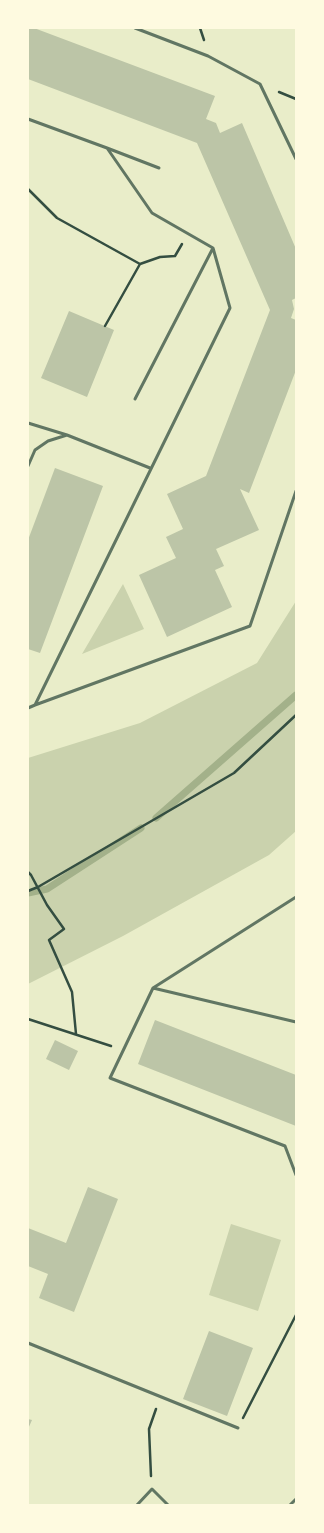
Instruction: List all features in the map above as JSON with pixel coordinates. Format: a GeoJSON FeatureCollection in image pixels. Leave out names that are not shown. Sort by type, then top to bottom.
{"type":"FeatureCollection","features":[{"type":"Feature","properties":{"kind":"lane"},"geometry":{"type":"LineString","coordinates":[[135,28],[208,56],[260,84],[296,159]]}},
{"type":"Feature","properties":{"kind":"lane"},"geometry":{"type":"LineString","coordinates":[[28,118],[159,168]]}},
{"type":"Feature","properties":{"kind":"lane"},"geometry":{"type":"LineString","coordinates":[[35,705],[150,468],[230,308],[213,248],[152,213],[107,148]]}},
{"type":"Feature","properties":{"kind":"lane"},"geometry":{"type":"LineString","coordinates":[[135,399],[213,248]]}},
{"type":"Feature","properties":{"kind":"lane"},"geometry":{"type":"LineString","coordinates":[[28,423],[67,435],[150,468]]}},
{"type":"Feature","properties":{"kind":"lane"},"geometry":{"type":"LineString","coordinates":[[28,466],[35,450],[48,441],[67,435]]}},
{"type":"Feature","properties":{"kind":"lane"},"geometry":{"type":"LineString","coordinates":[[28,708],[250,626],[296,491]]}},
{"type":"Feature","properties":{"kind":"lane"},"geometry":{"type":"LineString","coordinates":[[296,897],[153,988],[110,1078],[285,1146],[296,1175]]}},
{"type":"Feature","properties":{"kind":"lane"},"geometry":{"type":"LineString","coordinates":[[153,988],[296,1022]]}},
{"type":"Feature","properties":{"kind":"lane"},"geometry":{"type":"LineString","coordinates":[[28,1344],[238,1428]]}},
{"type":"Feature","properties":{"kind":"lane"},"geometry":{"type":"LineString","coordinates":[[138,1505],[152,1489],[168,1505]]}},
{"type":"Feature","properties":{"kind":"lane"},"geometry":{"type":"LineString","coordinates":[[290,1505],[296,1499]]}},
{"type":"Feature","properties":{"kind":"path"},"geometry":{"type":"LineString","coordinates":[[28,189],[57,218],[140,264]]}},
{"type":"Feature","properties":{"kind":"path"},"geometry":{"type":"LineString","coordinates":[[105,326],[140,264],[160,257],[174,256],[189,234]]}},
{"type":"Feature","properties":{"kind":"path"},"geometry":{"type":"LineString","coordinates":[[28,891],[38,887],[234,773],[296,715]]}},
{"type":"Feature","properties":{"kind":"path"},"geometry":{"type":"LineString","coordinates":[[28,872],[47,905],[64,929],[48,940],[72,992],[76,1034]]}},
{"type":"Feature","properties":{"kind":"path"},"geometry":{"type":"LineString","coordinates":[[28,1018],[123,1050]]}},
{"type":"Feature","properties":{"kind":"path"},"geometry":{"type":"LineString","coordinates":[[238,1428],[296,1315]]}},
{"type":"Feature","properties":{"kind":"path"},"geometry":{"type":"LineString","coordinates":[[152,1489],[148,1428],[160,1397]]}},
{"type":"Feature","properties":{"kind":"green space"},"geometry":{"type":"Polygon","coordinates":[[[123,584],[144,629],[82,654],[123,584]]]}},
{"type":"Feature","properties":{"kind":"green space"},"geometry":{"type":"Polygon","coordinates":[[[296,601],[296,831],[269,855],[123,936],[28,984],[28,758],[140,723],[257,663],[296,601]]]}},
{"type":"Feature","properties":{"kind":"green space"},"geometry":{"type":"Polygon","coordinates":[[[231,1224],[281,1240],[258,1311],[209,1295],[231,1224]]]}},
{"type":"Feature","properties":{"kind":"building"},"geometry":{"type":"Polygon","coordinates":[[[28,28],[34,28],[215,96],[206,119],[216,123],[220,133],[242,123],[296,249],[296,298],[292,300],[294,309],[291,318],[296,320],[296,370],[249,493],[240,489],[259,530],[216,549],[224,566],[215,570],[232,607],[167,637],[139,575],[176,558],[166,537],[183,529],[167,494],[206,476],[270,310],[197,143],[28,79],[28,28]]]}},
{"type":"Feature","properties":{"kind":"building"},"geometry":{"type":"Polygon","coordinates":[[[69,311],[114,330],[87,397],[41,378],[69,311]]]}},
{"type":"Feature","properties":{"kind":"building"},"geometry":{"type":"Polygon","coordinates":[[[55,468],[103,486],[40,653],[28,649],[28,540],[55,468]]]}},
{"type":"Feature","properties":{"kind":"building"},"geometry":{"type":"Polygon","coordinates":[[[155,1020],[296,1075],[296,1126],[138,1064],[155,1020]]]}},
{"type":"Feature","properties":{"kind":"building"},"geometry":{"type":"Polygon","coordinates":[[[55,1040],[78,1051],[69,1070],[46,1059],[55,1040]]]}},
{"type":"Feature","properties":{"kind":"building"},"geometry":{"type":"Polygon","coordinates":[[[88,1187],[118,1199],[74,1312],[39,1298],[48,1274],[28,1266],[28,1228],[66,1243],[88,1187]]]}},
{"type":"Feature","properties":{"kind":"building"},"geometry":{"type":"Polygon","coordinates":[[[209,1331],[253,1348],[227,1416],[183,1399],[209,1331]]]}},
{"type":"Feature","properties":{"kind":"building"},"geometry":{"type":"Polygon","coordinates":[[[28,1419],[32,1420],[28,1429],[28,1419]]]}},
{"type":"Feature","properties":{"kind":"waterway"},"geometry":{"type":"LineString","coordinates":[[156,818],[296,695]]}},
{"type":"Feature","properties":{"kind":"waterway"},"geometry":{"type":"LineString","coordinates":[[28,893],[47,889],[141,828]]}}]}
